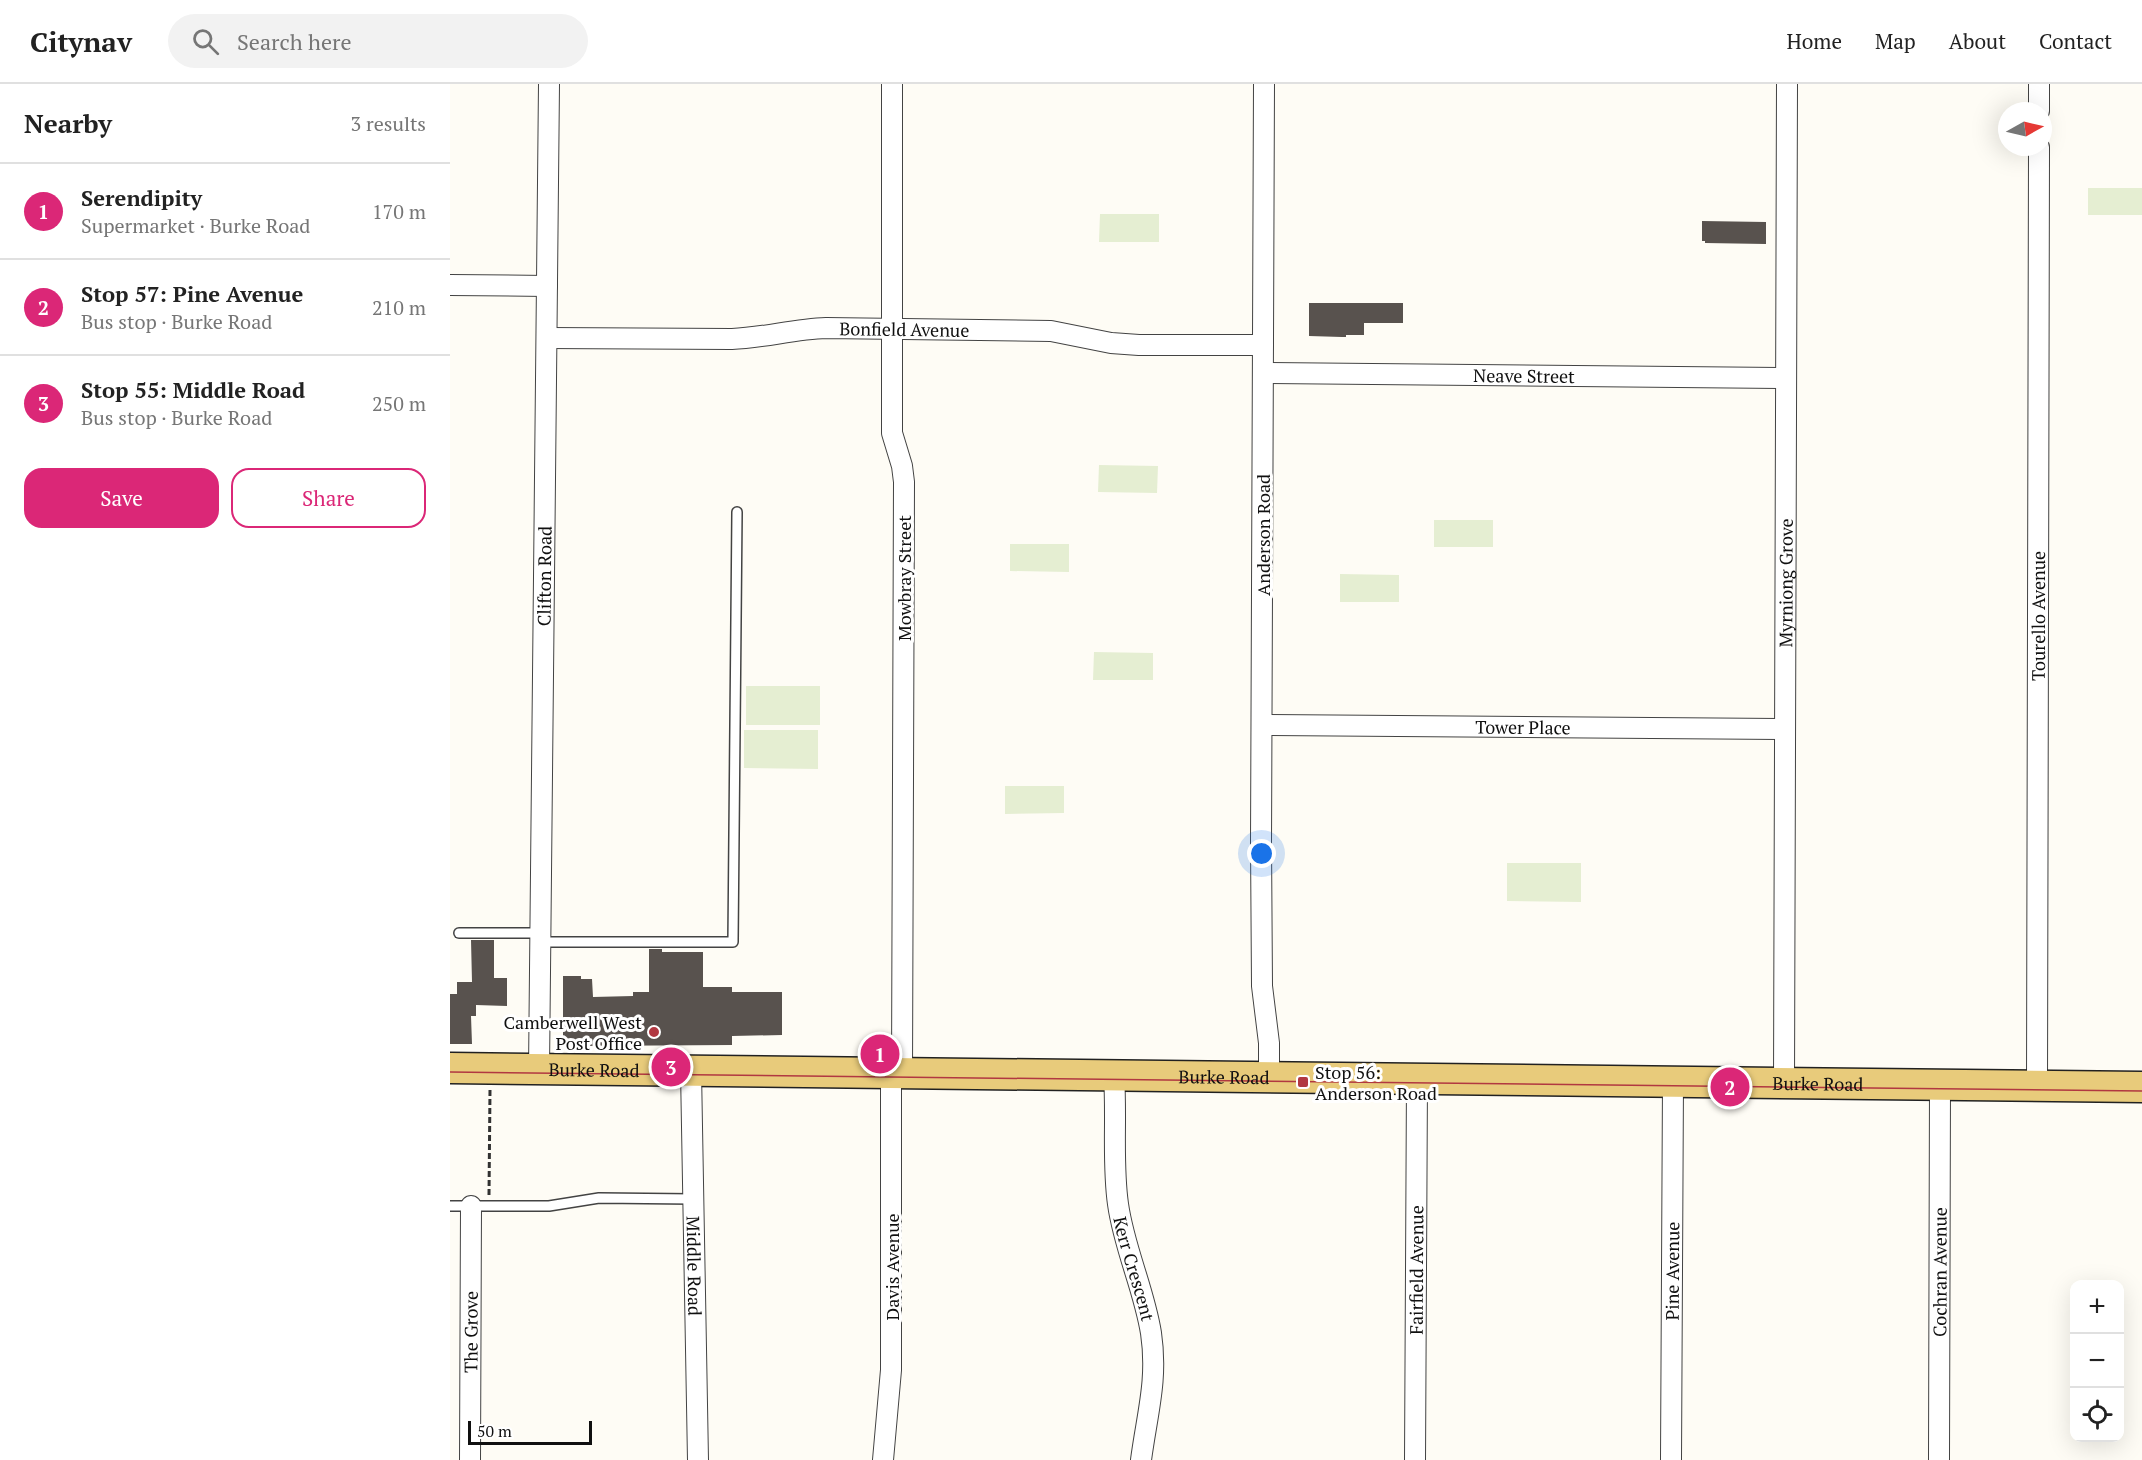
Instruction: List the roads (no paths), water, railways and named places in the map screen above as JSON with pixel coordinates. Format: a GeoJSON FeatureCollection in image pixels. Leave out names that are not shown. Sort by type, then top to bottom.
{"type":"FeatureCollection","features":[{"type":"Feature","properties":{"kind":"main road","name":"Burke Road"},"geometry":{"type":"LineString","coordinates":[[450,1068],[2142,1087]]}},
{"type":"Feature","properties":{"kind":"street","name":"Clifton Road"},"geometry":{"type":"LineString","coordinates":[[539,1070],[549,84]]}},
{"type":"Feature","properties":{"kind":"street","name":"Mowbray Street"},"geometry":{"type":"LineString","coordinates":[[892,84],[892,433],[902,466],[904,482],[896,1073]]}},
{"type":"Feature","properties":{"kind":"street","name":"Anderson Road"},"geometry":{"type":"LineString","coordinates":[[1262,1077],[1256,1041],[1262,986],[1264,84]]}},
{"type":"Feature","properties":{"kind":"street","name":"Myrniong Grove"},"geometry":{"type":"LineString","coordinates":[[1784,1083],[1787,84]]}},
{"type":"Feature","properties":{"kind":"street"},"geometry":{"type":"LineString","coordinates":[[2039,84],[2039,102]]}},
{"type":"Feature","properties":{"kind":"street","name":"Tourello Avenue"},"geometry":{"type":"LineString","coordinates":[[2037,1086],[2039,156]]}},
{"type":"Feature","properties":{"kind":"street"},"geometry":{"type":"LineString","coordinates":[[450,285],[547,286]]}},
{"type":"Feature","properties":{"kind":"street","name":"Bonfield Avenue"},"geometry":{"type":"LineString","coordinates":[[547,338],[738,339],[812,329],[891,329],[1050,331],[1112,343],[1139,345],[1263,345]]}},
{"type":"Feature","properties":{"kind":"street","name":"Neave Street"},"geometry":{"type":"LineString","coordinates":[[1263,373],[1786,378]]}},
{"type":"Feature","properties":{"kind":"street","name":"Tower Place"},"geometry":{"type":"LineString","coordinates":[[1262,725],[1785,729]]}},
{"type":"Feature","properties":{"kind":"street","name":"Middle Road"},"geometry":{"type":"LineString","coordinates":[[691,1071],[699,1460]]}},
{"type":"Feature","properties":{"kind":"street","name":"Davis Avenue"},"geometry":{"type":"LineString","coordinates":[[883,1460],[891,1370],[896,1073]]}},
{"type":"Feature","properties":{"kind":"street","name":"Kerr Crescent"},"geometry":{"type":"LineString","coordinates":[[1114,1076],[1118,1203],[1127,1246],[1148,1317],[1153,1355],[1153,1397],[1141,1460]]}},
{"type":"Feature","properties":{"kind":"street","name":"Fairfield Avenue"},"geometry":{"type":"LineString","coordinates":[[1415,1460],[1417,1079]]}},
{"type":"Feature","properties":{"kind":"street","name":"Pine Avenue"},"geometry":{"type":"LineString","coordinates":[[1671,1460],[1673,1082]]}},
{"type":"Feature","properties":{"kind":"street","name":"Cochran Avenue"},"geometry":{"type":"LineString","coordinates":[[1939,1460],[1940,1084]]}},
{"type":"Feature","properties":{"kind":"street","name":"The Grove"},"geometry":{"type":"LineString","coordinates":[[470,1460],[480,1206]]}},
{"type":"Feature","properties":{"kind":"lane"},"geometry":{"type":"LineString","coordinates":[[459,933],[540,938],[733,942],[737,512]]}},
{"type":"Feature","properties":{"kind":"lane"},"geometry":{"type":"LineString","coordinates":[[450,1206],[549,1206],[599,1198],[693,1199]]}},
{"type":"Feature","properties":{"kind":"tram line"},"geometry":{"type":"LineString","coordinates":[[450,1072],[2142,1091]]}},
{"type":"Feature","properties":{"kind":"place","name":"Camberwell West Post Office"},"geometry":{"type":"Point","coordinates":[654,1032]}},
{"type":"Feature","properties":{"kind":"place","name":"Serendipity"},"geometry":{"type":"Point","coordinates":[880,1054]}},
{"type":"Feature","properties":{"kind":"place","name":"Stop 55: Middle Road"},"geometry":{"type":"Point","coordinates":[671,1067]}},
{"type":"Feature","properties":{"kind":"place","name":"Stop 56: Anderson Road"},"geometry":{"type":"Point","coordinates":[1303,1082]}},
{"type":"Feature","properties":{"kind":"place","name":"Stop 57: Pine Avenue"},"geometry":{"type":"Point","coordinates":[1730,1087]}}]}
